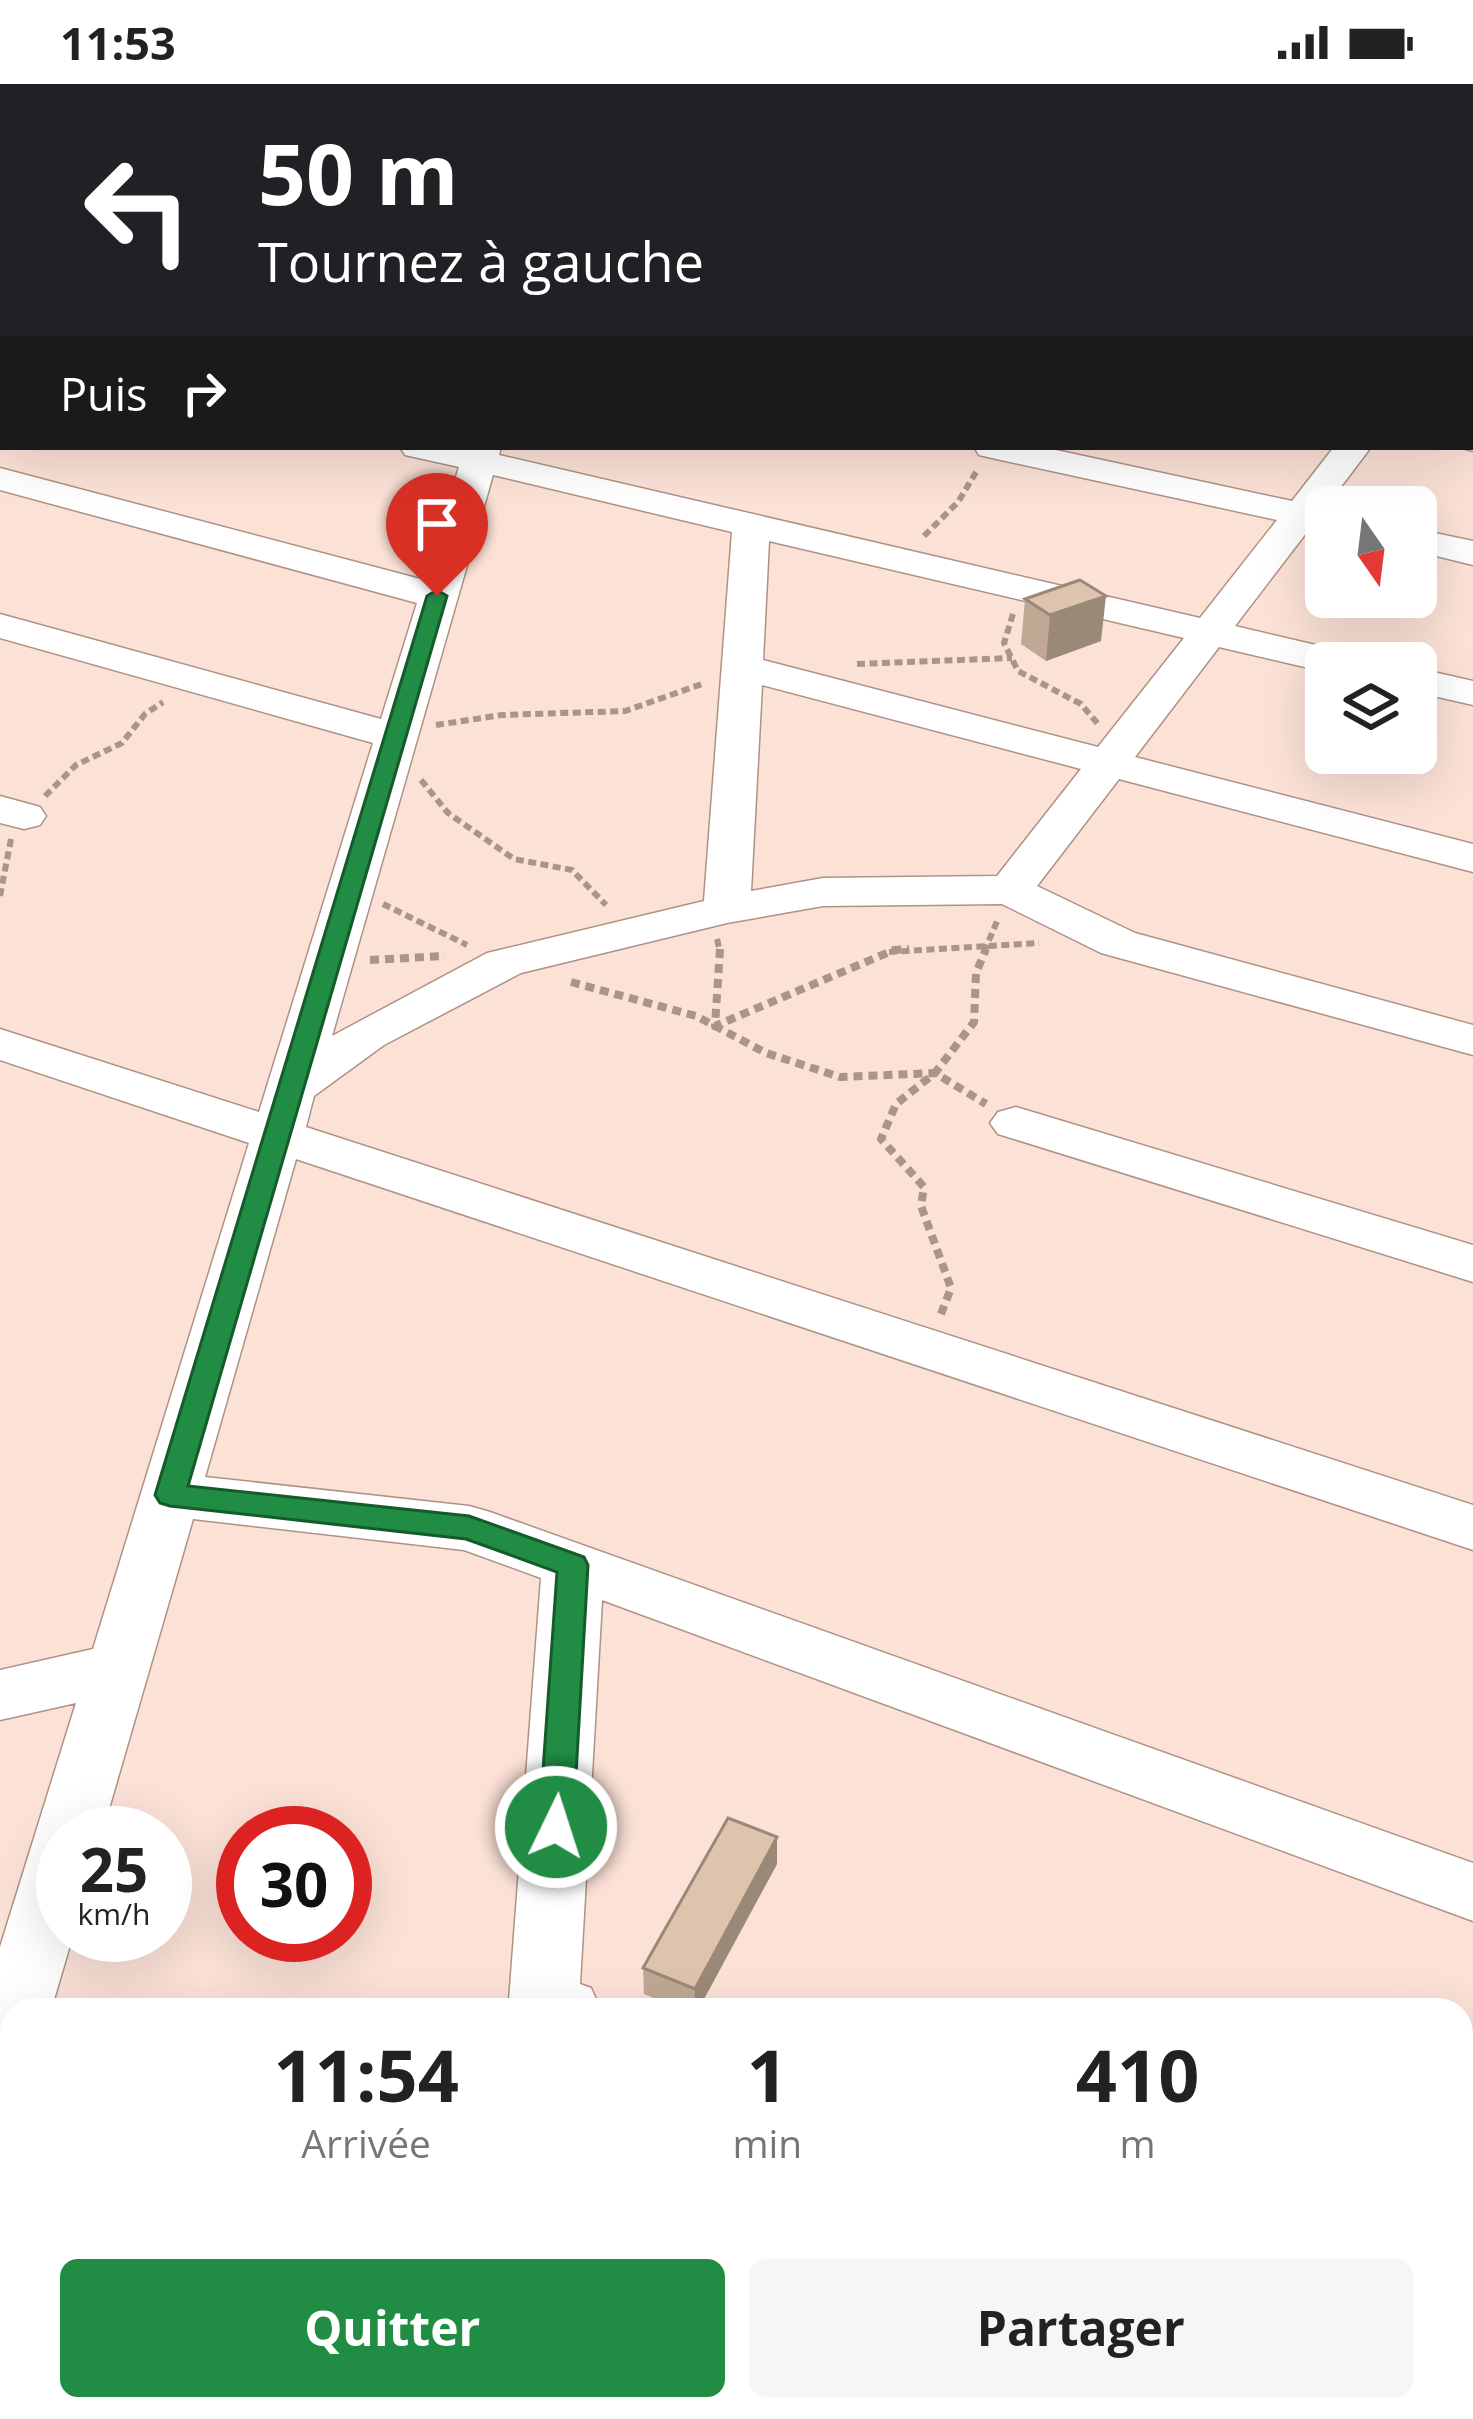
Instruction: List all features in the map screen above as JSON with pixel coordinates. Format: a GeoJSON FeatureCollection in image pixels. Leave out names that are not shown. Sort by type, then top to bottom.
{"type":"FeatureCollection","features":[{"type":"Feature","properties":{"kind":"street"},"geometry":{"type":"LineString","coordinates":[[442,450],[481,455],[752,526],[1305,655]]}},
{"type":"Feature","properties":{"kind":"street"},"geometry":{"type":"LineString","coordinates":[[1332,486],[1351,450]]}},
{"type":"Feature","properties":{"kind":"street"},"geometry":{"type":"LineString","coordinates":[[77,1806],[481,455]]}},
{"type":"Feature","properties":{"kind":"street"},"geometry":{"type":"LineString","coordinates":[[986,456],[1072,455],[1305,514]]}},
{"type":"Feature","properties":{"kind":"street"},"geometry":{"type":"LineString","coordinates":[[0,479],[437,596]]}},
{"type":"Feature","properties":{"kind":"street"},"geometry":{"type":"LineString","coordinates":[[717,911],[752,526]]}},
{"type":"Feature","properties":{"kind":"street"},"geometry":{"type":"LineString","coordinates":[[1010,890],[1209,633],[1305,528]]}},
{"type":"Feature","properties":{"kind":"street"},"geometry":{"type":"LineString","coordinates":[[1437,545],[1473,553]]}},
{"type":"Feature","properties":{"kind":"street"},"geometry":{"type":"LineString","coordinates":[[0,626],[393,740]]}},
{"type":"Feature","properties":{"kind":"street"},"geometry":{"type":"LineString","coordinates":[[742,667],[1113,757],[1473,858]]}},
{"type":"Feature","properties":{"kind":"street"},"geometry":{"type":"LineString","coordinates":[[1437,685],[1473,693]]}},
{"type":"Feature","properties":{"kind":"street"},"geometry":{"type":"LineString","coordinates":[[284,1113],[367,1034],[504,963],[717,911],[823,892],[1010,890],[1118,944],[1473,1040]]}},
{"type":"Feature","properties":{"kind":"street"},"geometry":{"type":"LineString","coordinates":[[0,1044],[284,1113],[927,1348],[1473,1528]]}},
{"type":"Feature","properties":{"kind":"street"},"geometry":{"type":"LineString","coordinates":[[1016,1123],[1473,1264]]}},
{"type":"Feature","properties":{"kind":"street"},"geometry":{"type":"LineString","coordinates":[[170,1495],[469,1528],[1473,1892]]}},
{"type":"Feature","properties":{"kind":"street"},"geometry":{"type":"LineString","coordinates":[[544,1998],[573,1565]]}},
{"type":"Feature","properties":{"kind":"street"},"geometry":{"type":"LineString","coordinates":[[0,1695],[118,1668]]}},
{"type":"Feature","properties":{"kind":"street"},"geometry":{"type":"LineString","coordinates":[[20,1998],[36,1943]]}},
{"type":"Feature","properties":{"kind":"path"},"geometry":{"type":"LineString","coordinates":[[900,560],[958,502],[986,456]]}},
{"type":"Feature","properties":{"kind":"path"},"geometry":{"type":"LineString","coordinates":[[1003,585],[1014,618],[1004,643],[1018,671],[1081,704],[1113,757]]}},
{"type":"Feature","properties":{"kind":"path"},"geometry":{"type":"LineString","coordinates":[[839,665],[1012,658]]}},
{"type":"Feature","properties":{"kind":"path"},"geometry":{"type":"LineString","coordinates":[[632,932],[572,870],[514,859],[448,813],[393,740],[474,714],[617,712],[660,703],[742,667]]}},
{"type":"Feature","properties":{"kind":"path"},"geometry":{"type":"LineString","coordinates":[[0,896],[12,813],[76,765],[122,742],[145,714],[193,680]]}},
{"type":"Feature","properties":{"kind":"path"},"geometry":{"type":"LineString","coordinates":[[349,888],[504,963]]}},
{"type":"Feature","properties":{"kind":"path"},"geometry":{"type":"LineString","coordinates":[[927,1348],[951,1288],[921,1206],[924,1187],[881,1139],[896,1104],[935,1073],[974,1022],[976,973],[1010,890]]}},
{"type":"Feature","properties":{"kind":"path"},"geometry":{"type":"LineString","coordinates":[[715,1026],[712,999],[724,959],[717,911]]}},
{"type":"Feature","properties":{"kind":"path"},"geometry":{"type":"LineString","coordinates":[[715,1026],[894,950],[1078,940],[1118,944]]}},
{"type":"Feature","properties":{"kind":"path"},"geometry":{"type":"LineString","coordinates":[[327,964],[434,955],[504,963],[696,1016],[766,1053],[840,1077],[935,1073],[1016,1123]]}},
{"type":"Feature","properties":{"kind":"building"},"geometry":{"type":"Polygon","coordinates":[[[1080,580],[1106,596],[1050,615],[1025,599],[1080,580]]]}},
{"type":"Feature","properties":{"kind":"building"},"geometry":{"type":"Polygon","coordinates":[[[728,1818],[777,1837],[695,1989],[643,1968],[728,1818]]]}},
{"type":"Feature","properties":{"kind":"route"},"geometry":{"type":"LineString","coordinates":[[437,596],[170,1495],[469,1528],[573,1565],[556,1827]]}}]}
